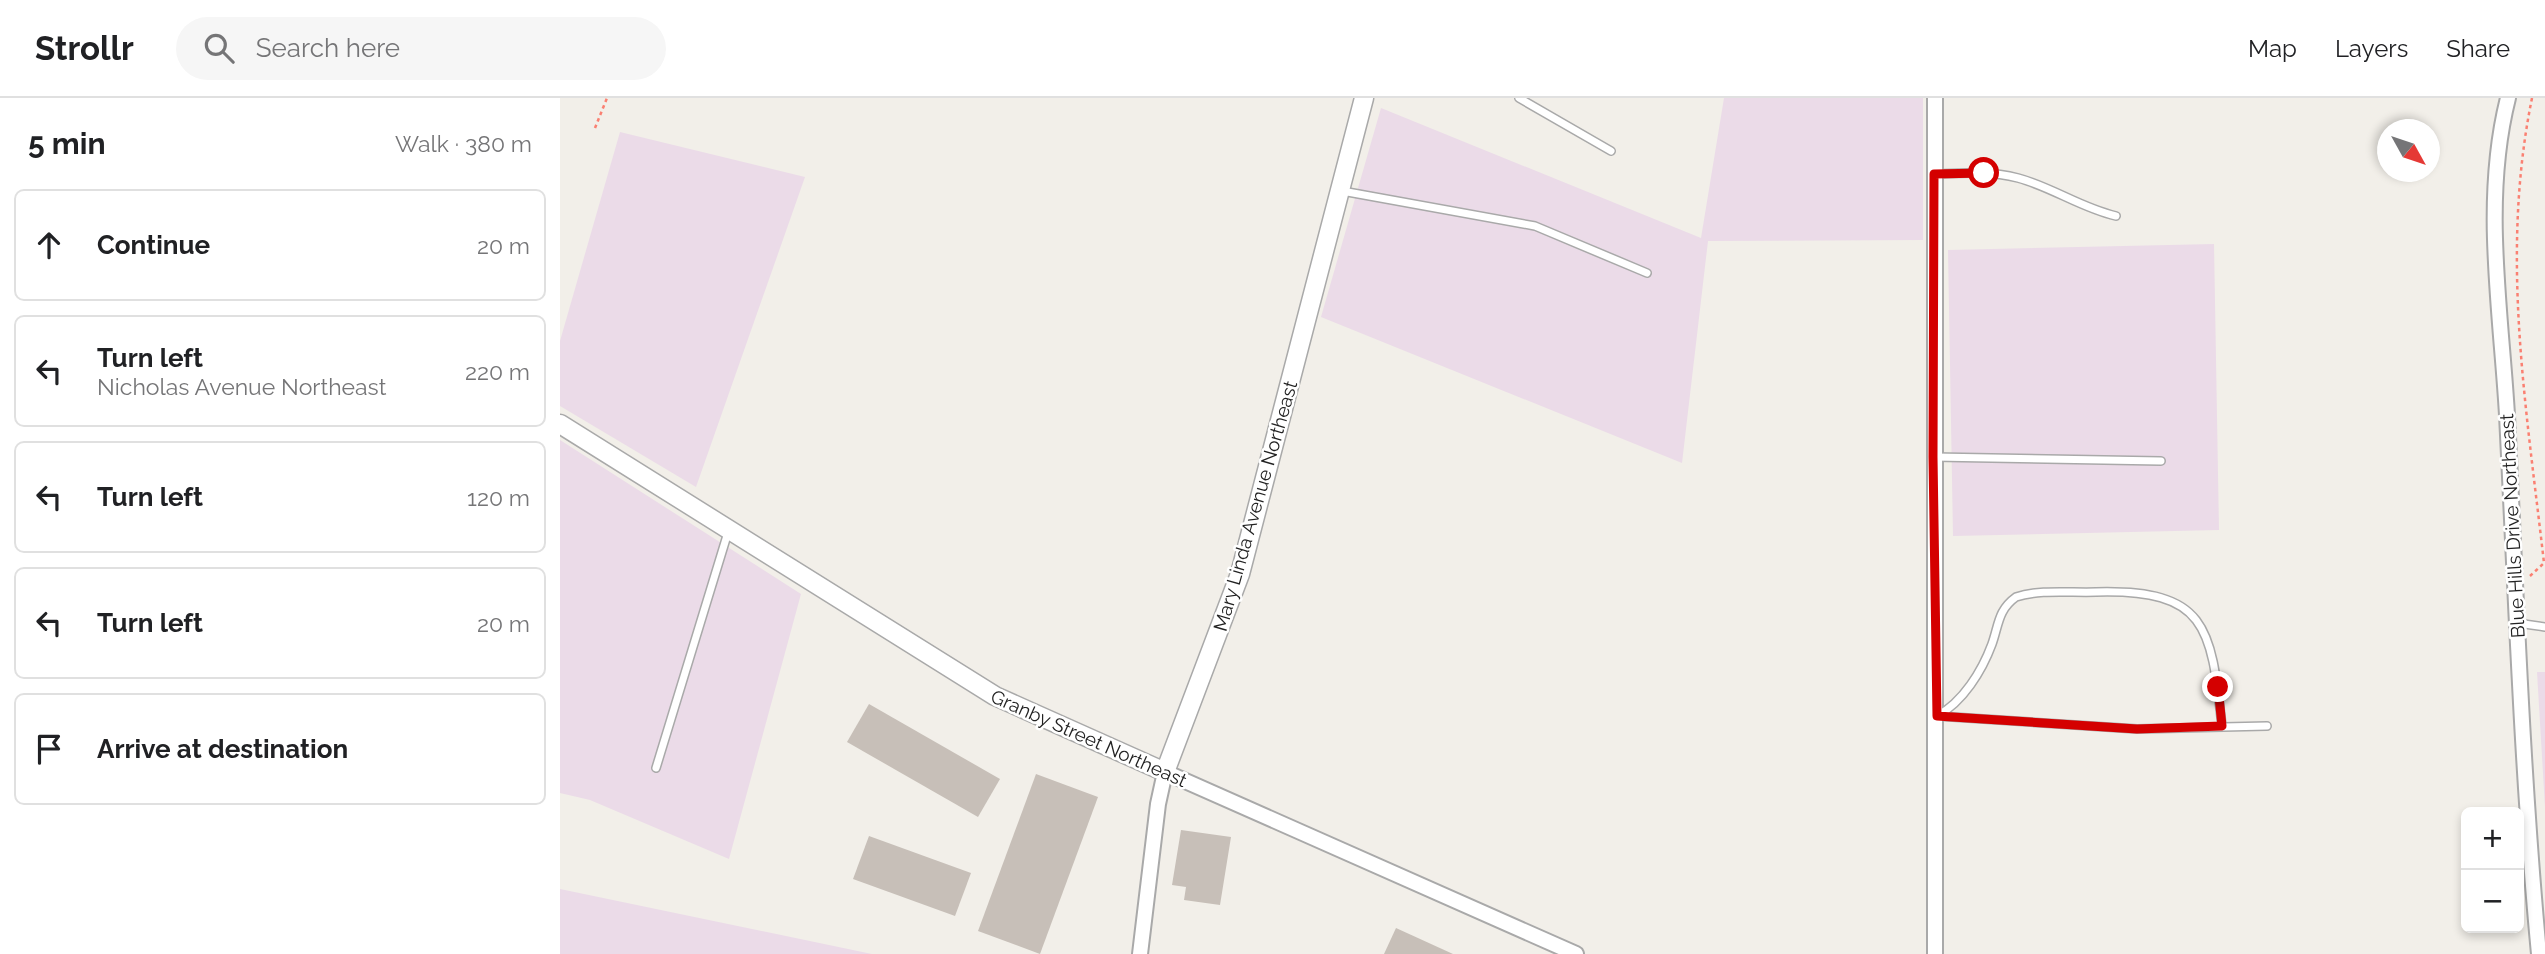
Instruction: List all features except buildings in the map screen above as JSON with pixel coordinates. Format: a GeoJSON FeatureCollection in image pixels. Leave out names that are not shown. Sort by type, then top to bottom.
{"type":"FeatureCollection","features":[{"type":"Feature","properties":{"kind":"street","name":"Mary Linda Avenue Northeast"},"geometry":{"type":"LineString","coordinates":[[1140,954],[1158,804],[1165,772],[1240,574],[1364,98]]}},
{"type":"Feature","properties":{"kind":"street"},"geometry":{"type":"LineString","coordinates":[[1935,98],[1935,954]]}},
{"type":"Feature","properties":{"kind":"street","name":"Blue Hills Drive Northeast"},"geometry":{"type":"LineString","coordinates":[[2508,98],[2499,156],[2497,248],[2515,590],[2539,954]]}},
{"type":"Feature","properties":{"kind":"street","name":"Granby Street Northeast"},"geometry":{"type":"LineString","coordinates":[[560,424],[995,696],[1576,954]]}},
{"type":"Feature","properties":{"kind":"lane"},"geometry":{"type":"LineString","coordinates":[[1519,98],[1611,152]]}},
{"type":"Feature","properties":{"kind":"lane"},"geometry":{"type":"LineString","coordinates":[[1934,174],[1984,173],[2018,178],[2076,203],[2116,216]]}},
{"type":"Feature","properties":{"kind":"lane"},"geometry":{"type":"LineString","coordinates":[[1340,190],[1535,226],[1647,274]]}},
{"type":"Feature","properties":{"kind":"lane"},"geometry":{"type":"LineString","coordinates":[[1933,457],[2161,461]]}},
{"type":"Feature","properties":{"kind":"lane"},"geometry":{"type":"LineString","coordinates":[[656,768],[729,528]]}},
{"type":"Feature","properties":{"kind":"lane"},"geometry":{"type":"LineString","coordinates":[[1937,716],[1956,703],[1985,661],[2000,613],[2016,597],[2118,592],[2163,597],[2184,606],[2196,618],[2210,645],[2222,726]]}},
{"type":"Feature","properties":{"kind":"lane"},"geometry":{"type":"LineString","coordinates":[[2517,623],[2545,626]]}},
{"type":"Feature","properties":{"kind":"lane"},"geometry":{"type":"LineString","coordinates":[[1937,716],[2137,729],[2267,726]]}},
{"type":"Feature","properties":{"kind":"path"},"geometry":{"type":"LineString","coordinates":[[596,128],[607,98]]}},
{"type":"Feature","properties":{"kind":"path"},"geometry":{"type":"LineString","coordinates":[[2515,590],[2544,563],[2519,328],[2515,229],[2521,155],[2532,98]]}},
{"type":"Feature","properties":{"kind":"shaded area"},"geometry":{"type":"Polygon","coordinates":[[[1724,98],[1923,98],[1923,240],[1708,241],[1682,463],[1321,317],[1381,108],[1701,238],[1724,98]]]}},
{"type":"Feature","properties":{"kind":"shaded area"},"geometry":{"type":"Polygon","coordinates":[[[620,132],[805,177],[696,487],[560,406],[560,341],[620,132]]]}},
{"type":"Feature","properties":{"kind":"shaded area"},"geometry":{"type":"Polygon","coordinates":[[[2214,244],[2219,530],[1953,536],[1948,250],[2214,244]]]}},
{"type":"Feature","properties":{"kind":"shaded area"},"geometry":{"type":"Polygon","coordinates":[[[560,440],[801,594],[729,859],[590,800],[560,793],[560,440]]]}},
{"type":"Feature","properties":{"kind":"shaded area"},"geometry":{"type":"Polygon","coordinates":[[[2537,672],[2545,672],[2545,807],[2537,672]]]}},
{"type":"Feature","properties":{"kind":"shaded area"},"geometry":{"type":"Polygon","coordinates":[[[560,889],[872,954],[560,954],[560,889]]]}},
{"type":"Feature","properties":{"kind":"route"},"geometry":{"type":"LineString","coordinates":[[1984,173],[1934,174],[1933,457],[1937,716],[2137,729],[2222,726],[2218,687]]}}]}
